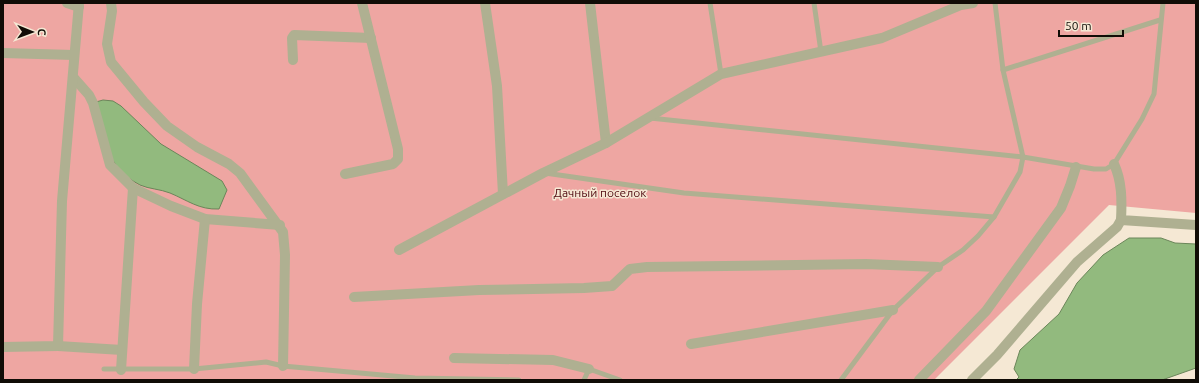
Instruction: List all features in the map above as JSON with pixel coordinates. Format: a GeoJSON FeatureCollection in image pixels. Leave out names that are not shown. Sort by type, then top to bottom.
{"type":"FeatureCollection","features":[{"type":"Feature","properties":{"kind":"street"},"geometry":{"type":"LineString","coordinates":[[58,346],[62,201],[74,78],[74,55],[79,5],[67,3]]}},
{"type":"Feature","properties":{"kind":"street"},"geometry":{"type":"LineString","coordinates":[[111,3],[112,11],[107,44],[111,62],[144,102],[167,126],[197,147],[229,164],[240,173],[280,225],[285,241],[283,366]]}},
{"type":"Feature","properties":{"kind":"street"},"geometry":{"type":"LineString","coordinates":[[344,174],[393,164],[398,160],[398,149],[362,3]]}},
{"type":"Feature","properties":{"kind":"street"},"geometry":{"type":"LineString","coordinates":[[485,3],[497,86],[503,194]]}},
{"type":"Feature","properties":{"kind":"street"},"geometry":{"type":"LineString","coordinates":[[590,3],[606,143]]}},
{"type":"Feature","properties":{"kind":"street"},"geometry":{"type":"LineString","coordinates":[[398,250],[543,173],[606,143],[650,118],[721,74],[882,38],[961,5],[973,3]]}},
{"type":"Feature","properties":{"kind":"street"},"geometry":{"type":"LineString","coordinates":[[293,60],[292,38],[294,35],[371,38]]}},
{"type":"Feature","properties":{"kind":"street"},"geometry":{"type":"LineString","coordinates":[[3,53],[74,55]]}},
{"type":"Feature","properties":{"kind":"street"},"geometry":{"type":"LineString","coordinates":[[74,78],[86,91],[93,103],[110,164],[133,188],[171,206],[205,219],[280,225]]}},
{"type":"Feature","properties":{"kind":"street"},"geometry":{"type":"LineString","coordinates":[[972,380],[1003,349],[1078,262],[1117,227],[1121,220],[1121,189],[1118,172],[1114,164]]}},
{"type":"Feature","properties":{"kind":"street"},"geometry":{"type":"LineString","coordinates":[[919,380],[986,311],[1002,290],[1061,208],[1076,167]]}},
{"type":"Feature","properties":{"kind":"street"},"geometry":{"type":"LineString","coordinates":[[121,370],[133,188]]}},
{"type":"Feature","properties":{"kind":"street"},"geometry":{"type":"LineString","coordinates":[[194,369],[197,304],[205,219]]}},
{"type":"Feature","properties":{"kind":"street"},"geometry":{"type":"LineString","coordinates":[[1121,220],[1196,225]]}},
{"type":"Feature","properties":{"kind":"street"},"geometry":{"type":"LineString","coordinates":[[354,297],[471,290],[584,288],[612,286],[630,269],[647,267],[866,264],[938,267]]}},
{"type":"Feature","properties":{"kind":"street"},"geometry":{"type":"LineString","coordinates":[[691,344],[893,310]]}},
{"type":"Feature","properties":{"kind":"street"},"geometry":{"type":"LineString","coordinates":[[3,347],[58,346],[122,350]]}},
{"type":"Feature","properties":{"kind":"street"},"geometry":{"type":"LineString","coordinates":[[454,358],[553,360],[588,369]]}},
{"type":"Feature","properties":{"kind":"lane"},"geometry":{"type":"LineString","coordinates":[[710,3],[721,74]]}},
{"type":"Feature","properties":{"kind":"lane"},"geometry":{"type":"LineString","coordinates":[[814,3],[821,52]]}},
{"type":"Feature","properties":{"kind":"lane"},"geometry":{"type":"LineString","coordinates":[[841,380],[893,310],[938,267],[963,250],[994,217],[1014,186],[1020,172],[1023,157],[1003,70],[995,3]]}},
{"type":"Feature","properties":{"kind":"lane"},"geometry":{"type":"LineString","coordinates":[[650,118],[1023,157],[1076,167],[1106,169],[1114,164],[1142,119],[1154,94],[1158,65],[1162,3]]}},
{"type":"Feature","properties":{"kind":"lane"},"geometry":{"type":"LineString","coordinates":[[1003,70],[1160,20]]}},
{"type":"Feature","properties":{"kind":"lane"},"geometry":{"type":"LineString","coordinates":[[543,173],[684,193],[994,217]]}},
{"type":"Feature","properties":{"kind":"lane"},"geometry":{"type":"LineString","coordinates":[[104,369],[194,369],[266,362],[283,366],[415,378],[519,380]]}},
{"type":"Feature","properties":{"kind":"lane"},"geometry":{"type":"LineString","coordinates":[[584,380],[588,369],[620,380]]}},
{"type":"Feature","properties":{"kind":"green space","name":"Дачный поселок"},"geometry":{"type":"Polygon","coordinates":[[[3,3],[1196,3],[1196,213],[1109,205],[934,380],[3,380],[3,3]]]}},
{"type":"Feature","properties":{"kind":"shaded area"},"geometry":{"type":"Polygon","coordinates":[[[103,100],[113,101],[121,106],[161,144],[222,181],[227,190],[219,209],[205,208],[193,204],[170,193],[140,185],[128,178],[113,160],[104,138],[96,102],[103,100]]]}},
{"type":"Feature","properties":{"kind":"shaded area"},"geometry":{"type":"Polygon","coordinates":[[[1129,238],[1161,238],[1175,243],[1196,244],[1196,368],[1162,380],[1016,380],[1019,377],[1014,369],[1020,350],[1059,314],[1077,283],[1103,255],[1129,238]]]}}]}
